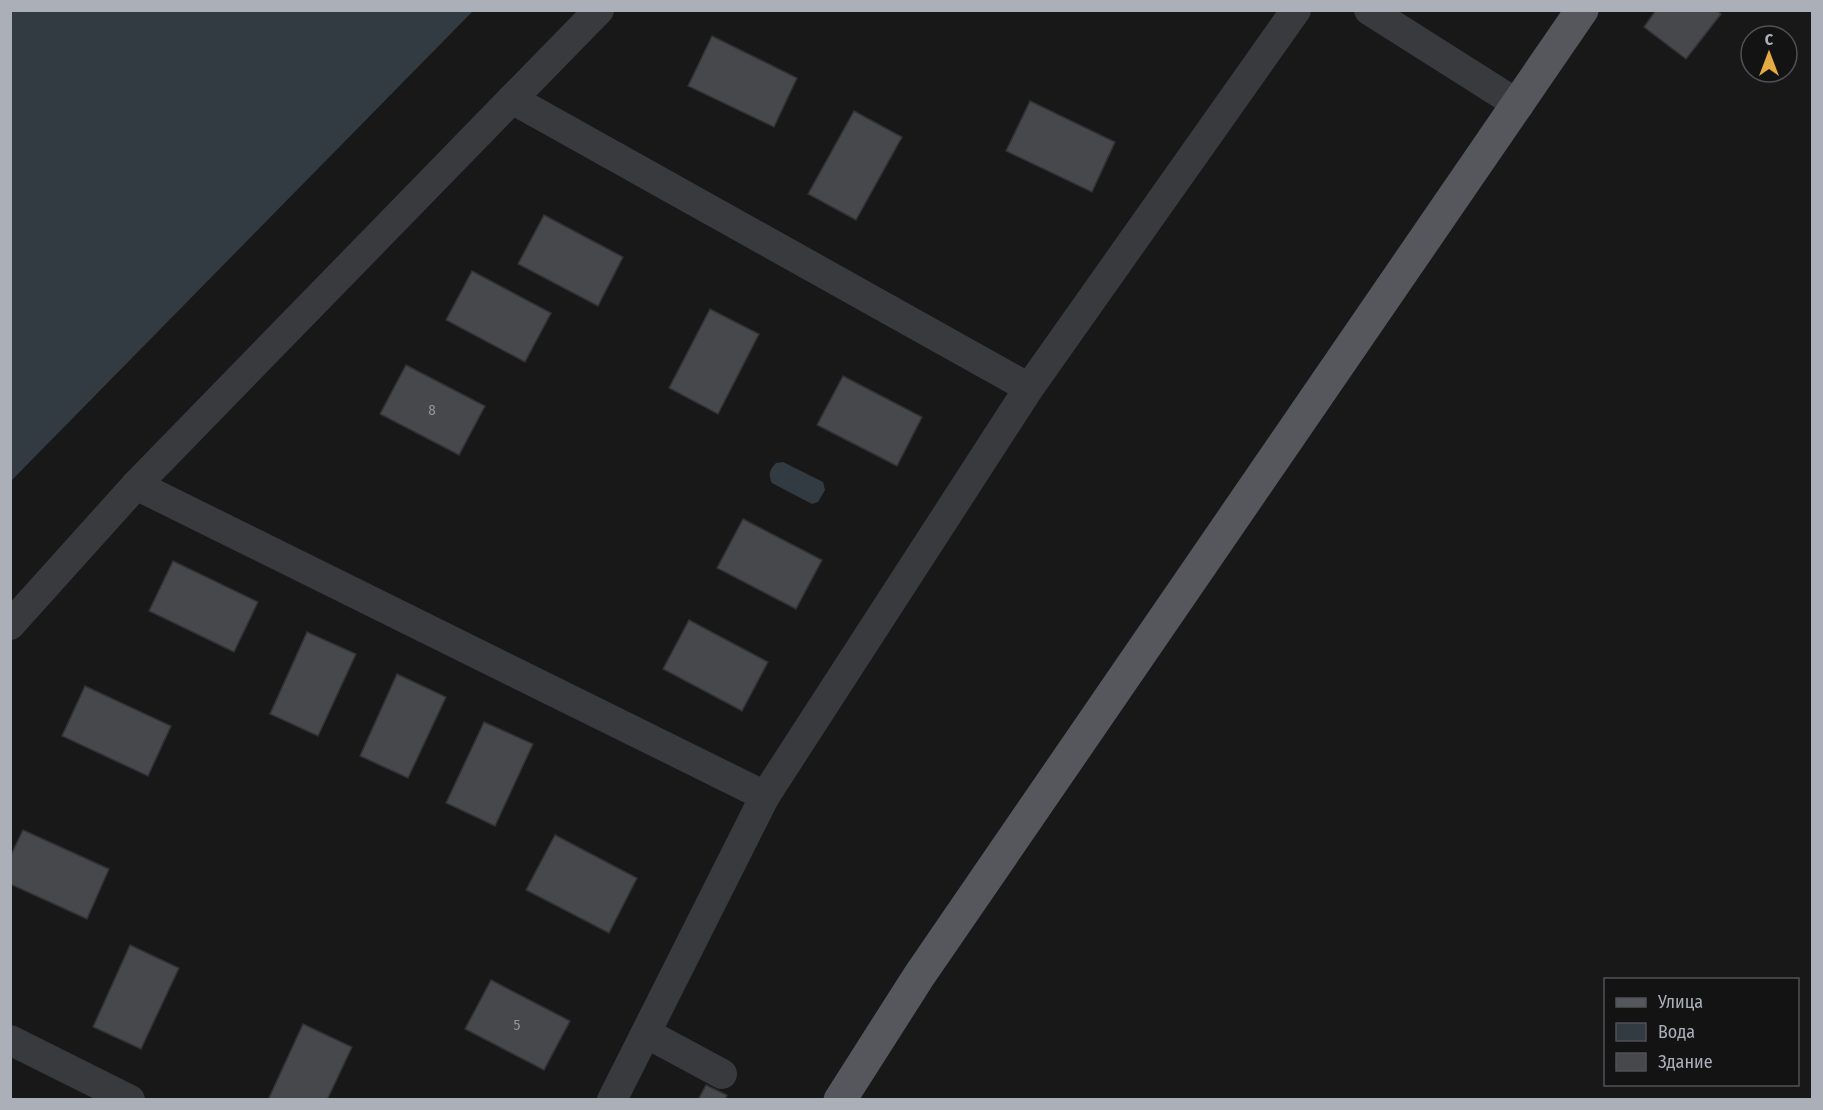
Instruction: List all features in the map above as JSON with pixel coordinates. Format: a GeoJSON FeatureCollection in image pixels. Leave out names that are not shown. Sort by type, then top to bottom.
{"type":"FeatureCollection","features":[{"type":"Feature","properties":{"kind":"main road"},"geometry":{"type":"LineString","coordinates":[[840,1100],[919,976],[1519,105],[1582,10]]}},
{"type":"Feature","properties":{"kind":"lane"},"geometry":{"type":"LineString","coordinates":[[10,625],[136,485],[599,10]]}},
{"type":"Feature","properties":{"kind":"lane"},"geometry":{"type":"LineString","coordinates":[[612,1100],[765,796],[1029,388],[1296,10]]}},
{"type":"Feature","properties":{"kind":"lane"},"geometry":{"type":"LineString","coordinates":[[1369,10],[1519,105]]}},
{"type":"Feature","properties":{"kind":"lane"},"geometry":{"type":"LineString","coordinates":[[512,99],[1029,388]]}},
{"type":"Feature","properties":{"kind":"lane"},"geometry":{"type":"LineString","coordinates":[[136,485],[765,796]]}},
{"type":"Feature","properties":{"kind":"lane"},"geometry":{"type":"LineString","coordinates":[[646,1033],[722,1074]]}},
{"type":"Feature","properties":{"kind":"lane"},"geometry":{"type":"LineString","coordinates":[[10,1040],[130,1100]]}},
{"type":"Feature","properties":{"kind":"water"},"geometry":{"type":"Polygon","coordinates":[[[10,11],[473,11],[11,481],[10,11]]]}},
{"type":"Feature","properties":{"kind":"water"},"geometry":{"type":"Polygon","coordinates":[[[783,462],[823,482],[825,490],[818,502],[812,504],[772,483],[771,470],[776,463],[783,462]]]}},
{"type":"Feature","properties":{"kind":"building"},"geometry":{"type":"Polygon","coordinates":[[[1656,10],[1716,10],[1721,14],[1686,59],[1644,27],[1656,10]]]}},
{"type":"Feature","properties":{"kind":"building"},"geometry":{"type":"Polygon","coordinates":[[[712,36],[797,78],[774,127],[688,86],[712,36]]]}},
{"type":"Feature","properties":{"kind":"building"},"geometry":{"type":"Polygon","coordinates":[[[1030,101],[1115,142],[1092,192],[1006,151],[1030,101]]]}},
{"type":"Feature","properties":{"kind":"building"},"geometry":{"type":"Polygon","coordinates":[[[854,111],[902,137],[856,220],[808,194],[854,111]]]}},
{"type":"Feature","properties":{"kind":"building"},"geometry":{"type":"Polygon","coordinates":[[[544,215],[623,257],[598,306],[518,264],[544,215]]]}},
{"type":"Feature","properties":{"kind":"building"},"geometry":{"type":"Polygon","coordinates":[[[472,271],[551,313],[525,362],[446,320],[472,271]]]}},
{"type":"Feature","properties":{"kind":"building"},"geometry":{"type":"Polygon","coordinates":[[[710,309],[759,334],[718,414],[669,388],[710,309]]]}},
{"type":"Feature","properties":{"kind":"building"},"geometry":{"type":"Polygon","coordinates":[[[406,365],[485,406],[459,455],[380,414],[406,365]]]}},
{"type":"Feature","properties":{"kind":"building"},"geometry":{"type":"Polygon","coordinates":[[[843,376],[922,417],[897,466],[817,425],[843,376]]]}},
{"type":"Feature","properties":{"kind":"building"},"geometry":{"type":"Polygon","coordinates":[[[743,519],[822,560],[796,609],[717,568],[743,519]]]}},
{"type":"Feature","properties":{"kind":"building"},"geometry":{"type":"Polygon","coordinates":[[[173,561],[258,602],[234,652],[149,611],[173,561]]]}},
{"type":"Feature","properties":{"kind":"building"},"geometry":{"type":"Polygon","coordinates":[[[689,620],[768,662],[742,711],[663,669],[689,620]]]}},
{"type":"Feature","properties":{"kind":"building"},"geometry":{"type":"Polygon","coordinates":[[[307,632],[356,654],[318,736],[270,714],[307,632]]]}},
{"type":"Feature","properties":{"kind":"building"},"geometry":{"type":"Polygon","coordinates":[[[397,674],[446,697],[408,778],[360,756],[397,674]]]}},
{"type":"Feature","properties":{"kind":"building"},"geometry":{"type":"Polygon","coordinates":[[[85,686],[171,726],[148,776],[62,736],[85,686]]]}},
{"type":"Feature","properties":{"kind":"building"},"geometry":{"type":"Polygon","coordinates":[[[484,722],[533,744],[495,826],[446,803],[484,722]]]}},
{"type":"Feature","properties":{"kind":"building"},"geometry":{"type":"Polygon","coordinates":[[[23,830],[109,869],[87,919],[10,884],[10,857],[23,830]]]}},
{"type":"Feature","properties":{"kind":"building"},"geometry":{"type":"Polygon","coordinates":[[[555,835],[637,878],[609,933],[526,890],[555,835]]]}},
{"type":"Feature","properties":{"kind":"building"},"geometry":{"type":"Polygon","coordinates":[[[130,945],[179,968],[141,1049],[93,1027],[130,945]]]}},
{"type":"Feature","properties":{"kind":"building"},"geometry":{"type":"Polygon","coordinates":[[[491,980],[570,1021],[544,1070],[465,1029],[491,980]]]}},
{"type":"Feature","properties":{"kind":"building"},"geometry":{"type":"Polygon","coordinates":[[[303,1024],[352,1047],[327,1100],[268,1100],[303,1024]]]}},
{"type":"Feature","properties":{"kind":"building"},"geometry":{"type":"Polygon","coordinates":[[[706,1085],[727,1095],[725,1100],[698,1100],[706,1085]]]}}]}
